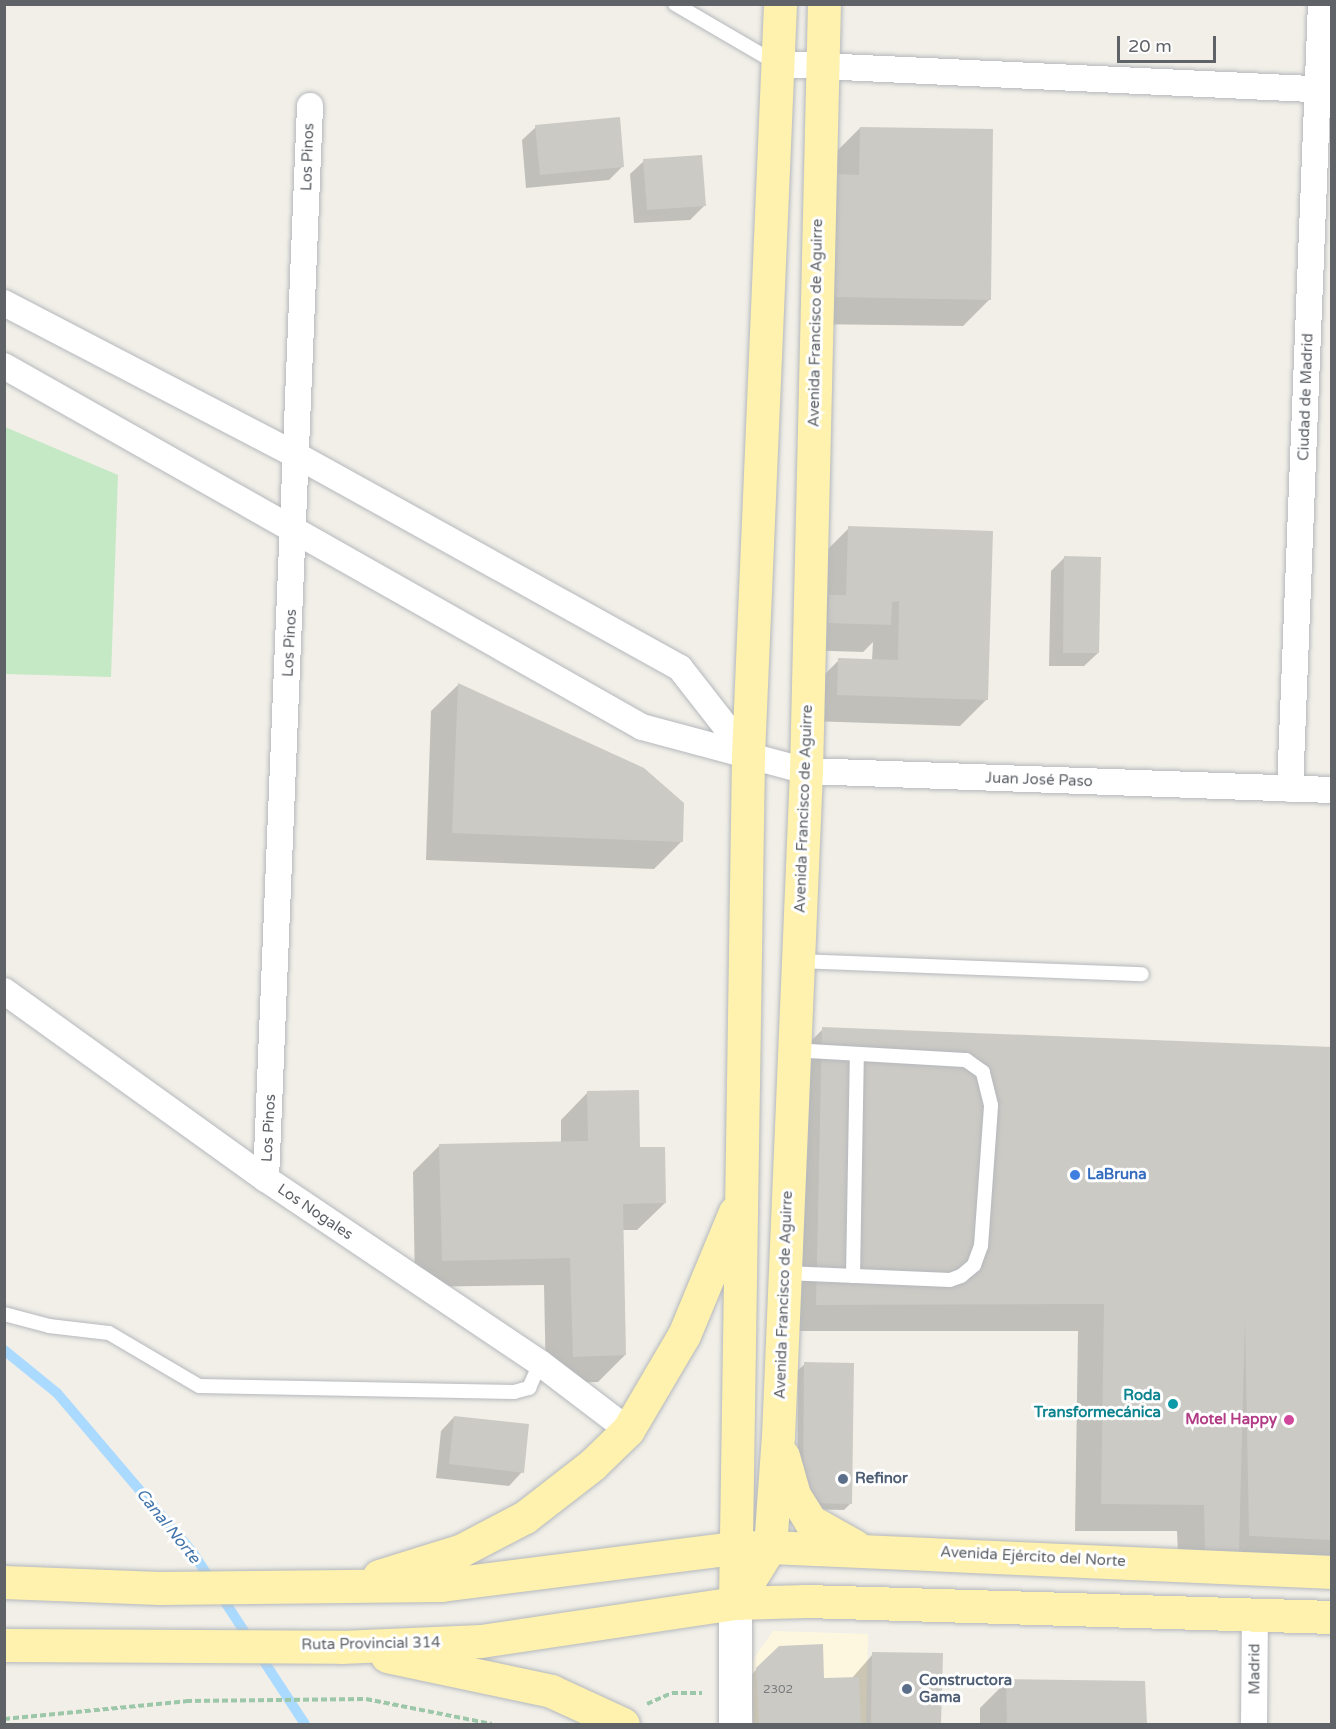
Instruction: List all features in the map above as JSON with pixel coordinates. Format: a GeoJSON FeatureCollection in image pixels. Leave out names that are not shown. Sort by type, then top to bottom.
{"type":"FeatureCollection","features":[{"type":"Feature","properties":{"kind":"main road"},"geometry":{"type":"LineString","coordinates":[[735,1709],[735,1548],[748,755],[780,4]]}},
{"type":"Feature","properties":{"kind":"main road","name":"Avenida Francisco de Aguirre"},"geometry":{"type":"LineString","coordinates":[[735,1603],[770,1547],[778,1436],[806,771],[824,4]]}},
{"type":"Feature","properties":{"kind":"main road"},"geometry":{"type":"LineString","coordinates":[[342,1587],[460,1551],[525,1517],[592,1465],[628,1430],[684,1335],[742,1194]]}},
{"type":"Feature","properties":{"kind":"main road"},"geometry":{"type":"LineString","coordinates":[[778,1436],[794,1495],[810,1521],[860,1548]]}},
{"type":"Feature","properties":{"kind":"main road"},"geometry":{"type":"LineString","coordinates":[[4,1582],[159,1588],[342,1587],[510,1579],[735,1548]]}},
{"type":"Feature","properties":{"kind":"main road","name":"Avenida Ejército del Norte"},"geometry":{"type":"LineString","coordinates":[[735,1548],[860,1548],[1332,1572]]}},
{"type":"Feature","properties":{"kind":"main road"},"geometry":{"type":"LineString","coordinates":[[735,1603],[806,1601],[1332,1617]]}},
{"type":"Feature","properties":{"kind":"main road","name":"Ruta Provincial 314"},"geometry":{"type":"LineString","coordinates":[[4,1645],[166,1644],[341,1647],[532,1635],[735,1603]]}},
{"type":"Feature","properties":{"kind":"main road"},"geometry":{"type":"LineString","coordinates":[[341,1647],[550,1691],[633,1716]]}},
{"type":"Feature","properties":{"kind":"street","name":"Ciudad de Madrid"},"geometry":{"type":"LineString","coordinates":[[1290,789],[1325,90],[1321,4]]}},
{"type":"Feature","properties":{"kind":"street"},"geometry":{"type":"LineString","coordinates":[[777,64],[1325,90]]}},
{"type":"Feature","properties":{"kind":"street","name":"Los Pinos"},"geometry":{"type":"LineString","coordinates":[[266,1179],[295,528],[310,106]]}},
{"type":"Feature","properties":{"kind":"street"},"geometry":{"type":"LineString","coordinates":[[4,303],[296,455],[680,668],[748,755]]}},
{"type":"Feature","properties":{"kind":"street","name":"Juan José Paso"},"geometry":{"type":"LineString","coordinates":[[4,366],[295,528],[642,727],[806,771],[1332,790]]}},
{"type":"Feature","properties":{"kind":"street","name":"Los Nogales"},"geometry":{"type":"LineString","coordinates":[[4,992],[266,1179],[540,1363],[628,1430]]}},
{"type":"Feature","properties":{"kind":"street","name":"Madrid"},"geometry":{"type":"LineString","coordinates":[[1254,1725],[1255,1613]]}},
{"type":"Feature","properties":{"kind":"lane"},"geometry":{"type":"LineString","coordinates":[[675,4],[777,64]]}},
{"type":"Feature","properties":{"kind":"lane"},"geometry":{"type":"LineString","coordinates":[[798,961],[1142,974]]}},
{"type":"Feature","properties":{"kind":"lane"},"geometry":{"type":"LineString","coordinates":[[785,1273],[950,1280],[961,1276],[974,1265],[981,1246],[991,1105],[983,1072],[966,1060],[794,1050]]}},
{"type":"Feature","properties":{"kind":"lane"},"geometry":{"type":"LineString","coordinates":[[853,1276],[857,1054]]}},
{"type":"Feature","properties":{"kind":"lane"},"geometry":{"type":"LineString","coordinates":[[4,1314],[49,1326],[109,1333],[199,1386],[514,1392],[529,1388],[540,1363]]}},
{"type":"Feature","properties":{"kind":"path"},"geometry":{"type":"LineString","coordinates":[[633,1716],[659,1695],[672,1693],[735,1709]]}},
{"type":"Feature","properties":{"kind":"path"},"geometry":{"type":"LineString","coordinates":[[4,1719],[186,1701],[366,1699],[492,1725]]}},
{"type":"Feature","properties":{"kind":"shaded area"},"geometry":{"type":"Polygon","coordinates":[[[773,1631],[868,1634],[866,1724],[753,1724],[751,1663],[773,1631]]]}},
{"type":"Feature","properties":{"kind":"green space"},"geometry":{"type":"Polygon","coordinates":[[[5,427],[118,475],[111,677],[5,674],[5,427]]]}},
{"type":"Feature","properties":{"kind":"building"},"geometry":{"type":"Polygon","coordinates":[[[620,117],[624,167],[540,175],[535,125],[620,117]]]}},
{"type":"Feature","properties":{"kind":"building"},"geometry":{"type":"Polygon","coordinates":[[[860,127],[993,129],[991,300],[835,297],[837,174],[859,175],[860,127]]]}},
{"type":"Feature","properties":{"kind":"building"},"geometry":{"type":"Polygon","coordinates":[[[702,155],[706,206],[647,210],[643,159],[702,155]]]}},
{"type":"Feature","properties":{"kind":"building"},"geometry":{"type":"Polygon","coordinates":[[[848,526],[993,531],[988,700],[837,695],[838,658],[898,660],[899,601],[892,602],[891,625],[828,623],[829,595],[846,595],[848,526]]]}},
{"type":"Feature","properties":{"kind":"building"},"geometry":{"type":"Polygon","coordinates":[[[1064,556],[1101,557],[1099,653],[1063,653],[1064,556]]]}},
{"type":"Feature","properties":{"kind":"building"},"geometry":{"type":"Polygon","coordinates":[[[458,683],[644,768],[684,803],[683,842],[452,833],[458,683]]]}},
{"type":"Feature","properties":{"kind":"building","name":"LaBruna"},"geometry":{"type":"Polygon","coordinates":[[[822,1027],[1332,1047],[1332,1540],[1249,1536],[1245,1318],[1239,1552],[1205,1551],[1204,1505],[1101,1504],[1104,1304],[816,1305],[822,1027]]]}},
{"type":"Feature","properties":{"kind":"building"},"geometry":{"type":"Polygon","coordinates":[[[639,1090],[640,1147],[665,1147],[666,1203],[623,1204],[626,1355],[573,1357],[570,1258],[442,1261],[439,1144],[588,1141],[587,1091],[639,1090]]]}},
{"type":"Feature","properties":{"kind":"building"},"geometry":{"type":"Polygon","coordinates":[[[804,1362],[854,1363],[852,1504],[803,1503],[804,1362]]]}},
{"type":"Feature","properties":{"kind":"building"},"geometry":{"type":"Polygon","coordinates":[[[454,1416],[529,1424],[524,1473],[449,1464],[454,1416]]]}},
{"type":"Feature","properties":{"kind":"building"},"geometry":{"type":"Polygon","coordinates":[[[823,1644],[824,1678],[859,1677],[861,1724],[759,1724],[756,1668],[779,1646],[823,1644]]]}},
{"type":"Feature","properties":{"kind":"building","name":"Constructora Gama"},"geometry":{"type":"Polygon","coordinates":[[[872,1652],[943,1653],[941,1724],[871,1724],[872,1652]]]}},
{"type":"Feature","properties":{"kind":"building"},"geometry":{"type":"Polygon","coordinates":[[[1006,1679],[1145,1681],[1147,1724],[1007,1724],[1006,1679]]]}},
{"type":"Feature","properties":{"kind":"waterway","name":"Canal Norte"},"geometry":{"type":"LineString","coordinates":[[4,1350],[57,1393],[193,1553],[305,1724]]}},
{"type":"Feature","properties":{"kind":"place","name":"LaBruna"},"geometry":{"type":"Point","coordinates":[1075,1175]}},
{"type":"Feature","properties":{"kind":"place","name":"Roda Transformecánica"},"geometry":{"type":"Point","coordinates":[1173,1404]}},
{"type":"Feature","properties":{"kind":"place","name":"Motel Happy"},"geometry":{"type":"Point","coordinates":[1289,1420]}},
{"type":"Feature","properties":{"kind":"place","name":"Refinor"},"geometry":{"type":"Point","coordinates":[843,1479]}},
{"type":"Feature","properties":{"kind":"place","name":"Constructora Gama"},"geometry":{"type":"Point","coordinates":[907,1689]}}]}
